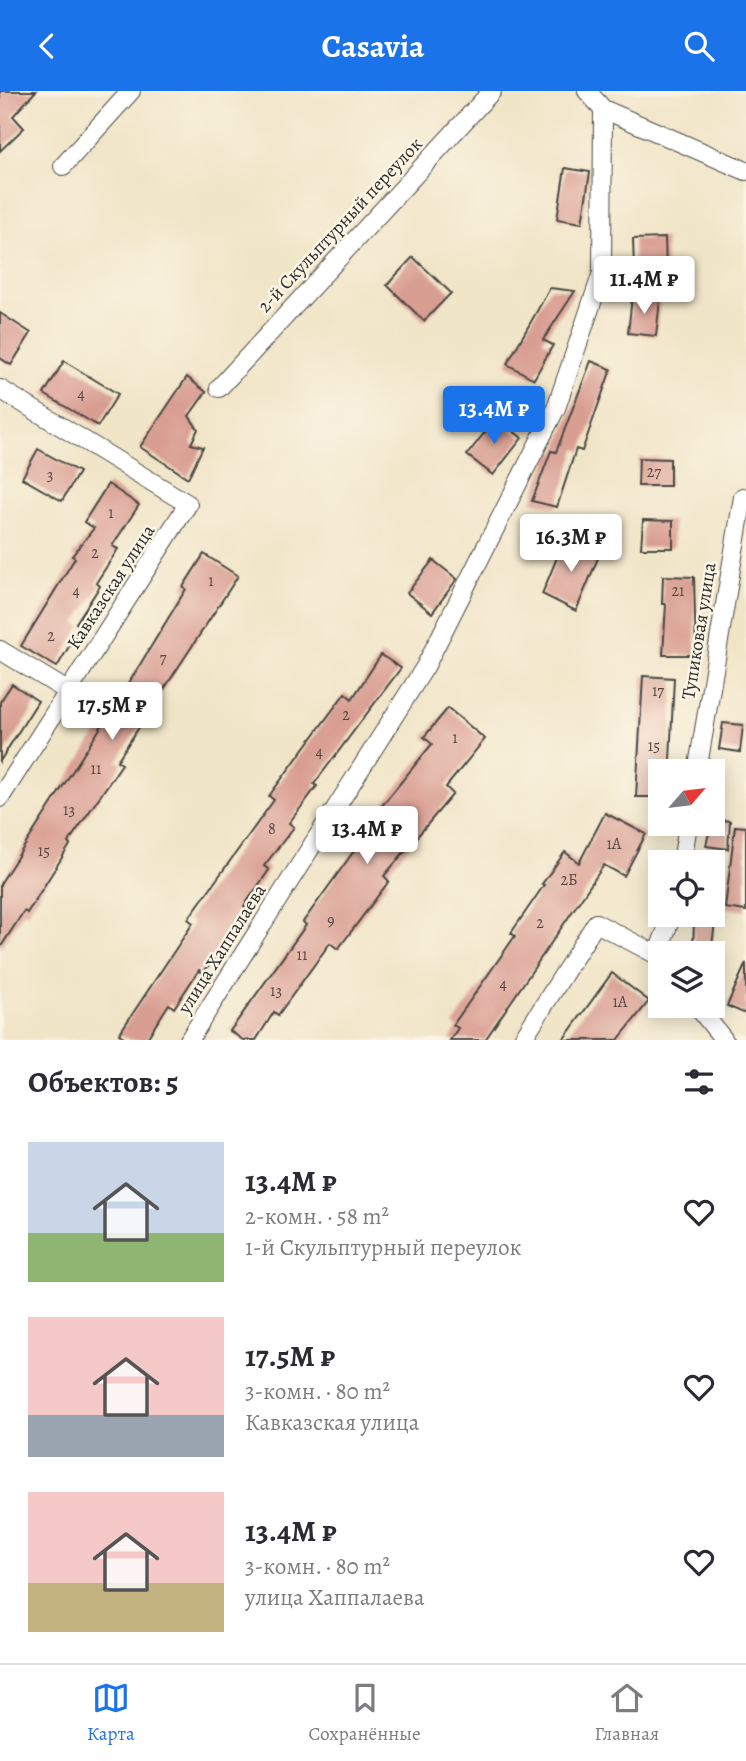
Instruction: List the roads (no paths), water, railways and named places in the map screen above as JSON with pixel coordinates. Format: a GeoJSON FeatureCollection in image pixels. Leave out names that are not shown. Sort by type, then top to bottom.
{"type":"FeatureCollection","features":[{"type":"Feature","properties":{"kind":"street"},"geometry":{"type":"LineString","coordinates":[[63,166],[131,91]]}},
{"type":"Feature","properties":{"kind":"street","name":"2-й Скульптурный переулок"},"geometry":{"type":"LineString","coordinates":[[219,388],[492,91]]}},
{"type":"Feature","properties":{"kind":"street"},"geometry":{"type":"LineString","coordinates":[[587,91],[603,109],[746,171]]}},
{"type":"Feature","properties":{"kind":"street","name":"улица Хаппалаева"},"geometry":{"type":"LineString","coordinates":[[189,1040],[425,667],[556,408],[602,273],[603,109]]}},
{"type":"Feature","properties":{"kind":"street","name":"Кавказская улица"},"geometry":{"type":"LineString","coordinates":[[0,389],[188,504],[0,798]]}},
{"type":"Feature","properties":{"kind":"street","name":"Тупиковая улица"},"geometry":{"type":"LineString","coordinates":[[699,759],[743,497]]}},
{"type":"Feature","properties":{"kind":"street"},"geometry":{"type":"LineString","coordinates":[[0,650],[69,692]]}},
{"type":"Feature","properties":{"kind":"street"},"geometry":{"type":"LineString","coordinates":[[522,1040],[596,923],[648,952]]}},
{"type":"Feature","properties":{"kind":"street"},"geometry":{"type":"LineString","coordinates":[[707,1018],[724,1040]]}}]}
